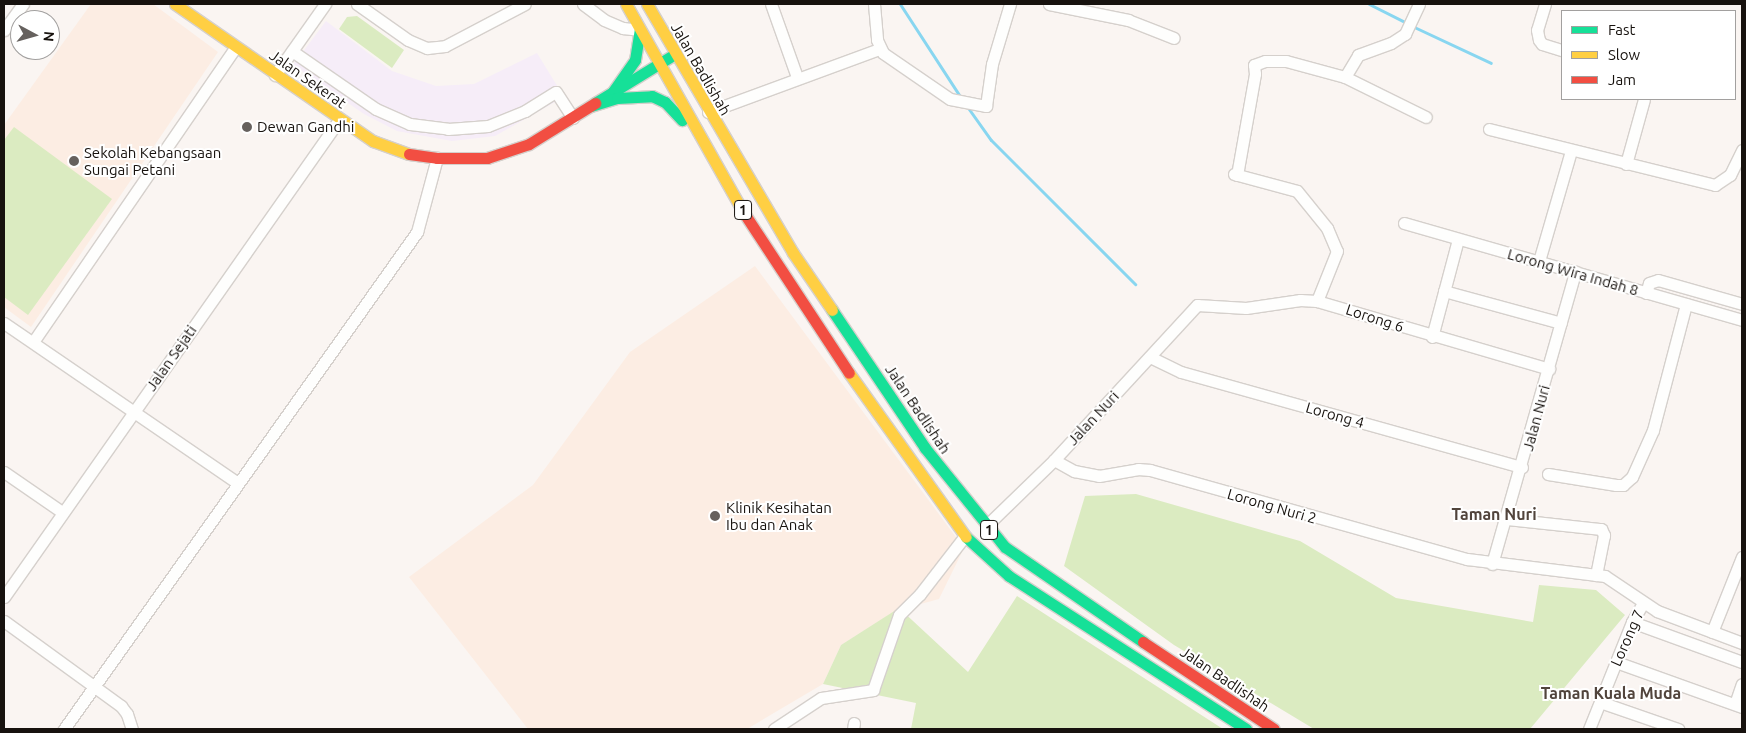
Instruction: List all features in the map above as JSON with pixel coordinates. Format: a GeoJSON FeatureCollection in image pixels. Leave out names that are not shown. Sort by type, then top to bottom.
{"type":"FeatureCollection","features":[{"type":"Feature","properties":{"kind":"main road","name":"Jalan Sekerat"},"geometry":{"type":"LineString","coordinates":[[175,4],[339,120],[387,148],[437,158],[502,155],[542,138],[675,54]]}},
{"type":"Feature","properties":{"kind":"main road","name":"Jalan Badlishah"},"geometry":{"type":"LineString","coordinates":[[626,4],[709,154],[777,267],[912,465],[965,536],[1009,576],[1246,729]]}},
{"type":"Feature","properties":{"kind":"main road","name":"Jalan Badlishah"},"geometry":{"type":"LineString","coordinates":[[647,4],[708,112],[793,253],[925,448],[986,526],[1005,547],[1053,583],[1267,728]]}},
{"type":"Feature","properties":{"kind":"main road"},"geometry":{"type":"LineString","coordinates":[[612,93],[635,60],[640,30]]}},
{"type":"Feature","properties":{"kind":"main road"},"geometry":{"type":"LineString","coordinates":[[592,106],[624,96],[652,96],[676,112],[709,154]]}},
{"type":"Feature","properties":{"kind":"street"},"geometry":{"type":"LineString","coordinates":[[4,30],[22,4]]}},
{"type":"Feature","properties":{"kind":"street"},"geometry":{"type":"LineString","coordinates":[[276,75],[325,4]]}},
{"type":"Feature","properties":{"kind":"street"},"geometry":{"type":"LineString","coordinates":[[357,4],[408,40],[427,48],[445,46],[525,4]]}},
{"type":"Feature","properties":{"kind":"street"},"geometry":{"type":"LineString","coordinates":[[583,4],[609,22],[640,30]]}},
{"type":"Feature","properties":{"kind":"street"},"geometry":{"type":"LineString","coordinates":[[771,4],[797,77]]}},
{"type":"Feature","properties":{"kind":"street"},"geometry":{"type":"LineString","coordinates":[[874,4],[879,49],[941,94],[957,101],[980,105],[1010,4]]}},
{"type":"Feature","properties":{"kind":"street"},"geometry":{"type":"LineString","coordinates":[[1049,4],[1122,18],[1174,38]]}},
{"type":"Feature","properties":{"kind":"street"},"geometry":{"type":"LineString","coordinates":[[1345,77],[1358,55],[1398,40],[1410,25],[1419,4]]}},
{"type":"Feature","properties":{"kind":"street"},"geometry":{"type":"LineString","coordinates":[[1544,4],[1537,30],[1539,40],[1561,50]]}},
{"type":"Feature","properties":{"kind":"street"},"geometry":{"type":"LineString","coordinates":[[33,342],[236,47]]}},
{"type":"Feature","properties":{"kind":"street"},"geometry":{"type":"LineString","coordinates":[[708,112],[797,77],[879,49]]}},
{"type":"Feature","properties":{"kind":"street"},"geometry":{"type":"LineString","coordinates":[[292,51],[376,109],[410,124],[448,130],[488,126],[525,111],[556,92],[573,118]]}},
{"type":"Feature","properties":{"kind":"street"},"geometry":{"type":"LineString","coordinates":[[1317,302],[1337,252],[1327,228],[1297,192],[1235,174],[1255,74],[1254,65],[1280,60],[1345,77],[1426,117]]}},
{"type":"Feature","properties":{"kind":"street"},"geometry":{"type":"LineString","coordinates":[[1626,164],[1644,100]]}},
{"type":"Feature","properties":{"kind":"street","name":"Jalan Sejati"},"geometry":{"type":"LineString","coordinates":[[4,597],[134,409],[339,120]]}},
{"type":"Feature","properties":{"kind":"street"},"geometry":{"type":"LineString","coordinates":[[1489,129],[1571,152],[1714,185],[1730,175],[1742,150]]}},
{"type":"Feature","properties":{"kind":"street"},"geometry":{"type":"LineString","coordinates":[[1539,261],[1571,152]]}},
{"type":"Feature","properties":{"kind":"street"},"geometry":{"type":"LineString","coordinates":[[64,729],[417,232],[437,158]]}},
{"type":"Feature","properties":{"kind":"street","name":"Lorong Wira Indah 8"},"geometry":{"type":"LineString","coordinates":[[1404,224],[1742,320]]}},
{"type":"Feature","properties":{"kind":"street"},"geometry":{"type":"LineString","coordinates":[[1432,337],[1458,238]]}},
{"type":"Feature","properties":{"kind":"street","name":"Jalan Nuri"},"geometry":{"type":"LineString","coordinates":[[1492,564],[1522,467],[1575,272]]}},
{"type":"Feature","properties":{"kind":"street"},"geometry":{"type":"LineString","coordinates":[[1646,293],[1649,283],[1658,280],[1742,304]]}},
{"type":"Feature","properties":{"kind":"street"},"geometry":{"type":"LineString","coordinates":[[1444,291],[1561,323]]}},
{"type":"Feature","properties":{"kind":"street","name":"Lorong 6"},"geometry":{"type":"LineString","coordinates":[[1197,305],[1246,308],[1300,300],[1317,302],[1432,337],[1549,369]]}},
{"type":"Feature","properties":{"kind":"street"},"geometry":{"type":"LineString","coordinates":[[1548,474],[1616,485],[1623,485],[1632,478],[1653,430],[1686,304]]}},
{"type":"Feature","properties":{"kind":"street","name":"Jalan Nuri"},"geometry":{"type":"LineString","coordinates":[[986,526],[1054,460],[1197,305]]}},
{"type":"Feature","properties":{"kind":"street"},"geometry":{"type":"LineString","coordinates":[[4,323],[134,409],[238,483]]}},
{"type":"Feature","properties":{"kind":"street","name":"Lorong 4"},"geometry":{"type":"LineString","coordinates":[[1150,356],[1181,372],[1522,467]]}},
{"type":"Feature","properties":{"kind":"street","name":"Lorong Nuri 2"},"geometry":{"type":"LineString","coordinates":[[1054,460],[1074,471],[1099,476],[1138,469],[1150,470],[1292,512],[1492,564],[1596,575],[1611,579],[1643,604],[1742,643]]}},
{"type":"Feature","properties":{"kind":"street"},"geometry":{"type":"LineString","coordinates":[[4,472],[62,512]]}},
{"type":"Feature","properties":{"kind":"street"},"geometry":{"type":"LineString","coordinates":[[1507,519],[1601,530],[1604,535],[1596,575]]}},
{"type":"Feature","properties":{"kind":"street"},"geometry":{"type":"LineString","coordinates":[[774,729],[821,698],[874,690],[899,615],[920,594],[965,536]]}},
{"type":"Feature","properties":{"kind":"street"},"geometry":{"type":"LineString","coordinates":[[1712,632],[1742,557]]}},
{"type":"Feature","properties":{"kind":"street","name":"Lorong 7"},"geometry":{"type":"LineString","coordinates":[[1589,729],[1632,622],[1643,604]]}},
{"type":"Feature","properties":{"kind":"street"},"geometry":{"type":"LineString","coordinates":[[4,621],[125,710],[132,729]]}},
{"type":"Feature","properties":{"kind":"street"},"geometry":{"type":"LineString","coordinates":[[1632,622],[1742,662]]}},
{"type":"Feature","properties":{"kind":"street"},"geometry":{"type":"LineString","coordinates":[[1616,662],[1739,705],[1742,684]]}},
{"type":"Feature","properties":{"kind":"street"},"geometry":{"type":"LineString","coordinates":[[1600,702],[1678,729]]}},
{"type":"Feature","properties":{"kind":"shaded area","name":"Sekolah Kebangsaan Sungai Petani"},"geometry":{"type":"Polygon","coordinates":[[[91,4],[153,4],[218,52],[31,327],[4,307],[4,125],[51,60],[60,60],[60,47],[91,4]]]}},
{"type":"Feature","properties":{"kind":"shaded area"},"geometry":{"type":"Polygon","coordinates":[[[326,21],[392,71],[436,86],[474,84],[537,53],[564,97],[495,136],[452,141],[397,131],[364,114],[293,65],[326,21]]]}},
{"type":"Feature","properties":{"kind":"shaded area","name":"Klinik Kesihatan Ibu dan Anak"},"geometry":{"type":"Polygon","coordinates":[[[755,266],[964,548],[939,599],[895,611],[841,645],[823,684],[747,729],[528,729],[409,577],[533,485],[630,352],[755,266]]]}},
{"type":"Feature","properties":{"kind":"green space"},"geometry":{"type":"Polygon","coordinates":[[[357,16],[404,50],[392,68],[339,29],[347,17],[357,16]]]}},
{"type":"Feature","properties":{"kind":"green space"},"geometry":{"type":"Polygon","coordinates":[[[14,127],[112,199],[28,315],[4,297],[4,140],[14,127]]]}},
{"type":"Feature","properties":{"kind":"green space"},"geometry":{"type":"Polygon","coordinates":[[[1136,494],[1300,541],[1396,598],[1533,622],[1539,585],[1596,590],[1625,615],[1530,729],[1314,729],[1174,645],[1064,566],[1085,496],[1136,494]]]}},
{"type":"Feature","properties":{"kind":"green space"},"geometry":{"type":"Polygon","coordinates":[[[1017,596],[1223,729],[911,729],[916,703],[823,684],[841,645],[899,608],[968,672],[1017,596]]]}},
{"type":"Feature","properties":{"kind":"waterway"},"geometry":{"type":"LineString","coordinates":[[900,4],[961,98]]}},
{"type":"Feature","properties":{"kind":"waterway"},"geometry":{"type":"LineString","coordinates":[[1369,4],[1407,23]]}},
{"type":"Feature","properties":{"kind":"waterway"},"geometry":{"type":"LineString","coordinates":[[1412,26],[1491,63]]}},
{"type":"Feature","properties":{"kind":"waterway"},"geometry":{"type":"LineString","coordinates":[[966,105],[991,140],[1135,284]]}},
{"type":"Feature","properties":{"kind":"traffic: fast"},"geometry":{"type":"LineString","coordinates":[[612,93],[635,60],[640,30]]}},
{"type":"Feature","properties":{"kind":"traffic: fast"},"geometry":{"type":"LineString","coordinates":[[595,103],[675,54]]}},
{"type":"Feature","properties":{"kind":"traffic: fast"},"geometry":{"type":"LineString","coordinates":[[591,106],[617,98],[652,96],[665,102],[682,120]]}},
{"type":"Feature","properties":{"kind":"traffic: fast"},"geometry":{"type":"LineString","coordinates":[[832,310],[925,448],[1005,547],[1143,642]]}},
{"type":"Feature","properties":{"kind":"traffic: fast"},"geometry":{"type":"LineString","coordinates":[[966,537],[1009,576],[1246,729]]}},
{"type":"Feature","properties":{"kind":"traffic: slow"},"geometry":{"type":"LineString","coordinates":[[175,4],[373,141],[409,154]]}},
{"type":"Feature","properties":{"kind":"traffic: slow"},"geometry":{"type":"LineString","coordinates":[[626,4],[744,213]]}},
{"type":"Feature","properties":{"kind":"traffic: slow"},"geometry":{"type":"LineString","coordinates":[[647,4],[793,253],[832,310]]}},
{"type":"Feature","properties":{"kind":"traffic: slow"},"geometry":{"type":"LineString","coordinates":[[849,373],[966,537]]}},
{"type":"Feature","properties":{"kind":"traffic: jam"},"geometry":{"type":"LineString","coordinates":[[409,154],[437,158],[487,158],[529,144],[595,103]]}},
{"type":"Feature","properties":{"kind":"traffic: jam"},"geometry":{"type":"LineString","coordinates":[[744,213],[849,373]]}},
{"type":"Feature","properties":{"kind":"traffic: jam"},"geometry":{"type":"LineString","coordinates":[[1143,642],[1274,729]]}},
{"type":"Feature","properties":{"kind":"place","name":"Dewan Gandhi"},"geometry":{"type":"Point","coordinates":[247,127]}},
{"type":"Feature","properties":{"kind":"place","name":"Sekolah Kebangsaan Sungai Petani"},"geometry":{"type":"Point","coordinates":[74,161]}},
{"type":"Feature","properties":{"kind":"place","name":"Klinik Kesihatan Ibu dan Anak"},"geometry":{"type":"Point","coordinates":[715,516]}},
{"type":"Feature","properties":{"kind":"district","name":"Taman Nuri"},"geometry":{"type":"Point","coordinates":[1494,514]}},
{"type":"Feature","properties":{"kind":"district","name":"Taman Kuala Muda"},"geometry":{"type":"Point","coordinates":[1611,693]}}]}
